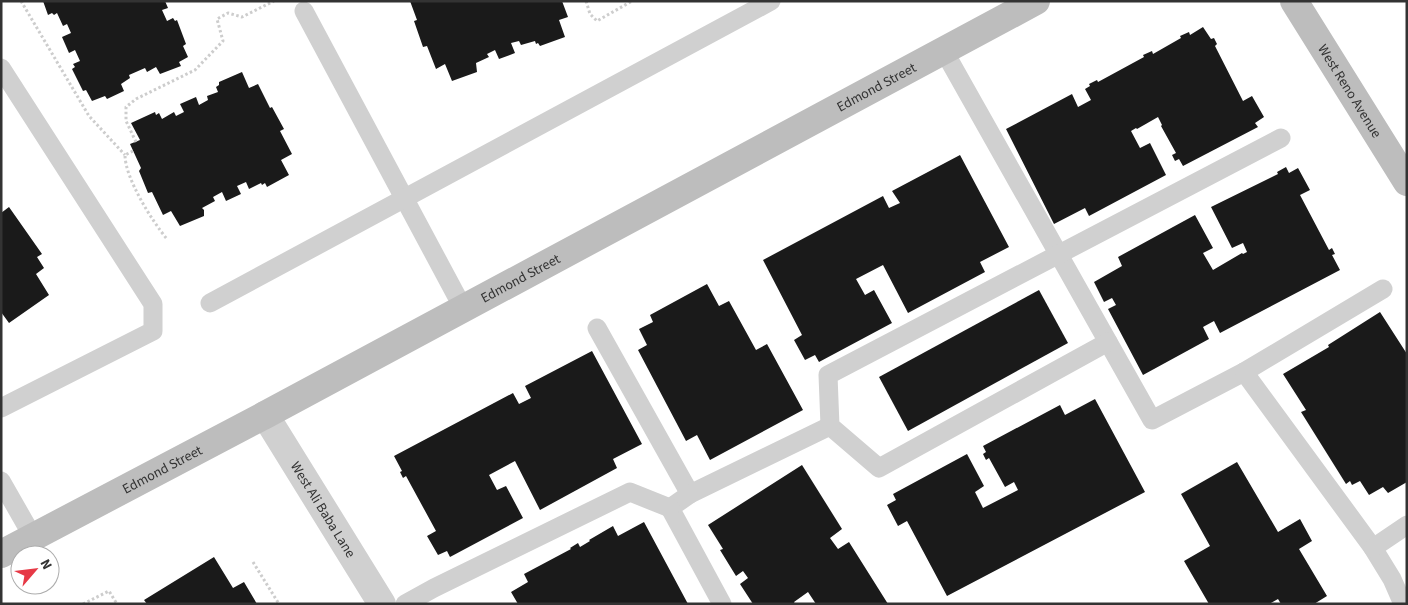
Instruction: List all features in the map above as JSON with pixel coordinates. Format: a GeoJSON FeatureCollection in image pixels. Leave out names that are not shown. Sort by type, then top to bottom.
{"type":"FeatureCollection","features":[{"type":"Feature","properties":{"kind":"street","name":"Edmond Street"},"geometry":{"type":"LineString","coordinates":[[1,554],[265,415],[1036,1]]}},
{"type":"Feature","properties":{"kind":"street","name":"West Reno Avenue"},"geometry":{"type":"LineString","coordinates":[[1294,1],[1407,182]]}},
{"type":"Feature","properties":{"kind":"street","name":"West Ali Baba Lane"},"geometry":{"type":"LineString","coordinates":[[265,415],[382,604]]}},
{"type":"Feature","properties":{"kind":"lane"},"geometry":{"type":"LineString","coordinates":[[210,302],[771,1]]}},
{"type":"Feature","properties":{"kind":"lane"},"geometry":{"type":"LineString","coordinates":[[304,11],[463,308]]}},
{"type":"Feature","properties":{"kind":"lane"},"geometry":{"type":"LineString","coordinates":[[944,51],[1152,420],[1244,372],[1382,289]]}},
{"type":"Feature","properties":{"kind":"lane"},"geometry":{"type":"LineString","coordinates":[[1,68],[152,304],[153,331],[1,408]]}},
{"type":"Feature","properties":{"kind":"lane"},"geometry":{"type":"LineString","coordinates":[[1108,342],[878,468],[830,426],[828,375],[1281,138]]}},
{"type":"Feature","properties":{"kind":"lane"},"geometry":{"type":"LineString","coordinates":[[597,328],[690,494]]}},
{"type":"Feature","properties":{"kind":"lane"},"geometry":{"type":"LineString","coordinates":[[1244,372],[1373,548],[1399,574],[1404,604]]}},
{"type":"Feature","properties":{"kind":"lane"},"geometry":{"type":"LineString","coordinates":[[670,508],[690,494],[830,426]]}},
{"type":"Feature","properties":{"kind":"lane"},"geometry":{"type":"LineString","coordinates":[[1,481],[32,537]]}},
{"type":"Feature","properties":{"kind":"lane"},"geometry":{"type":"LineString","coordinates":[[405,604],[630,492],[670,508],[722,604]]}},
{"type":"Feature","properties":{"kind":"lane"},"geometry":{"type":"LineString","coordinates":[[1373,548],[1407,524]]}},
{"type":"Feature","properties":{"kind":"path"},"geometry":{"type":"LineString","coordinates":[[22,1],[89,116],[125,155],[125,165],[144,205],[167,240]]}},
{"type":"Feature","properties":{"kind":"path"},"geometry":{"type":"LineString","coordinates":[[136,142],[126,121],[126,107],[136,99],[195,70],[224,41],[217,20],[228,13],[242,17],[274,1]]}},
{"type":"Feature","properties":{"kind":"path"},"geometry":{"type":"LineString","coordinates":[[586,1],[590,14],[597,21],[632,1]]}},
{"type":"Feature","properties":{"kind":"path"},"geometry":{"type":"LineString","coordinates":[[125,155],[133,151]]}},
{"type":"Feature","properties":{"kind":"path"},"geometry":{"type":"LineString","coordinates":[[253,562],[279,604]]}},
{"type":"Feature","properties":{"kind":"path"},"geometry":{"type":"LineString","coordinates":[[84,604],[109,591],[117,604]]}},
{"type":"Feature","properties":{"kind":"building"},"geometry":{"type":"Polygon","coordinates":[[[43,1],[165,1],[168,8],[162,10],[167,21],[173,18],[175,21],[177,20],[186,44],[183,46],[188,57],[179,62],[181,66],[160,74],[156,67],[147,72],[145,68],[129,75],[130,78],[121,84],[124,91],[107,99],[105,96],[92,101],[86,90],[83,91],[72,69],[75,67],[73,64],[80,61],[75,50],[69,53],[62,37],[71,33],[67,24],[63,26],[57,13],[48,15],[43,1]]]}},
{"type":"Feature","properties":{"kind":"building"},"geometry":{"type":"Polygon","coordinates":[[[410,1],[562,1],[568,17],[559,20],[565,37],[540,46],[535,41],[521,45],[519,41],[511,43],[515,53],[499,59],[495,50],[487,54],[489,57],[476,63],[477,72],[452,81],[445,64],[436,69],[427,46],[423,47],[414,21],[417,20],[410,1]]]}},
{"type":"Feature","properties":{"kind":"building"},"geometry":{"type":"Polygon","coordinates":[[[1203,27],[1211,39],[1214,38],[1217,44],[1215,46],[1243,101],[1252,96],[1264,117],[1255,123],[1258,127],[1183,166],[1179,159],[1175,161],[1172,155],[1176,153],[1158,117],[1131,131],[1140,148],[1150,143],[1166,175],[1089,216],[1085,208],[1054,224],[1006,129],[1072,94],[1078,107],[1091,100],[1085,89],[1090,86],[1089,84],[1097,80],[1098,82],[1144,57],[1143,55],[1152,51],[1153,54],[1181,38],[1180,36],[1189,32],[1190,35],[1203,27]]]}},
{"type":"Feature","properties":{"kind":"building"},"geometry":{"type":"Polygon","coordinates":[[[242,72],[249,88],[258,84],[270,108],[272,107],[284,129],[280,131],[292,154],[281,160],[289,175],[267,187],[265,183],[262,185],[261,183],[249,189],[246,182],[237,186],[241,194],[226,201],[222,192],[213,197],[215,201],[202,208],[204,216],[180,226],[171,211],[163,215],[152,192],[148,193],[139,171],[141,168],[130,144],[140,140],[131,123],[155,112],[156,115],[159,113],[162,119],[174,112],[176,116],[184,112],[180,104],[196,97],[199,105],[208,100],[207,96],[218,92],[216,87],[219,85],[219,82],[242,72]]]}},
{"type":"Feature","properties":{"kind":"building"},"geometry":{"type":"Polygon","coordinates":[[[960,155],[1009,247],[980,262],[985,272],[908,313],[883,265],[856,279],[865,295],[874,290],[892,323],[819,362],[815,355],[805,360],[794,340],[802,335],[763,260],[883,196],[889,208],[900,203],[892,191],[960,155]]]}},
{"type":"Feature","properties":{"kind":"building"},"geometry":{"type":"Polygon","coordinates":[[[1286,167],[1289,173],[1298,168],[1310,190],[1300,195],[1329,250],[1332,248],[1335,254],[1332,255],[1340,270],[1220,333],[1214,321],[1203,327],[1209,339],[1143,375],[1108,309],[1116,305],[1112,298],[1104,302],[1094,282],[1122,266],[1118,257],[1195,215],[1213,248],[1203,253],[1213,270],[1247,252],[1243,243],[1232,248],[1211,207],[1278,174],[1277,172],[1286,167]]]}},
{"type":"Feature","properties":{"kind":"building"},"geometry":{"type":"Polygon","coordinates":[[[9,207],[42,254],[37,257],[44,268],[36,274],[49,295],[9,323],[1,312],[1,213],[9,207]]]}},
{"type":"Feature","properties":{"kind":"building"},"geometry":{"type":"Polygon","coordinates":[[[707,284],[719,306],[729,301],[756,350],[767,344],[803,410],[710,460],[697,435],[686,441],[638,350],[647,345],[639,329],[653,322],[650,315],[707,284]]]}},
{"type":"Feature","properties":{"kind":"building"},"geometry":{"type":"Polygon","coordinates":[[[1039,290],[1068,343],[908,431],[879,377],[1039,290]]]}},
{"type":"Feature","properties":{"kind":"building"},"geometry":{"type":"Polygon","coordinates":[[[1380,312],[1407,354],[1407,482],[1388,493],[1383,487],[1369,495],[1360,481],[1352,485],[1350,481],[1346,484],[1301,412],[1306,410],[1283,374],[1329,347],[1328,345],[1380,312]]]}},
{"type":"Feature","properties":{"kind":"building"},"geometry":{"type":"Polygon","coordinates":[[[592,351],[642,444],[613,459],[617,468],[540,510],[515,461],[489,475],[497,490],[506,486],[523,518],[450,557],[447,551],[438,555],[427,536],[436,531],[406,476],[403,478],[400,472],[402,471],[394,456],[513,393],[519,404],[531,398],[525,386],[592,351]]]}},
{"type":"Feature","properties":{"kind":"building"},"geometry":{"type":"Polygon","coordinates":[[[1095,399],[1145,492],[947,596],[907,521],[898,526],[887,505],[896,500],[893,494],[967,454],[984,486],[975,492],[983,508],[1018,490],[1014,482],[1005,487],[989,458],[986,460],[983,454],[986,452],[983,446],[1060,405],[1065,415],[1095,399]]]}},
{"type":"Feature","properties":{"kind":"building"},"geometry":{"type":"Polygon","coordinates":[[[1237,462],[1278,532],[1300,519],[1312,541],[1299,549],[1327,596],[1314,604],[1281,604],[1278,599],[1269,604],[1209,604],[1184,561],[1210,546],[1181,494],[1237,462]]]}},
{"type":"Feature","properties":{"kind":"building"},"geometry":{"type":"Polygon","coordinates":[[[802,465],[842,529],[830,538],[838,549],[849,542],[888,604],[816,604],[808,592],[794,602],[795,604],[753,604],[740,584],[748,578],[743,571],[736,576],[720,550],[723,549],[708,525],[802,465]]]}},
{"type":"Feature","properties":{"kind":"building"},"geometry":{"type":"Polygon","coordinates":[[[644,522],[688,604],[518,604],[511,592],[528,582],[524,574],[571,549],[578,543],[580,547],[613,526],[618,536],[644,522]]]}},
{"type":"Feature","properties":{"kind":"building"},"geometry":{"type":"Polygon","coordinates":[[[214,557],[233,588],[244,582],[257,604],[147,604],[144,600],[214,557]]]}}]}
